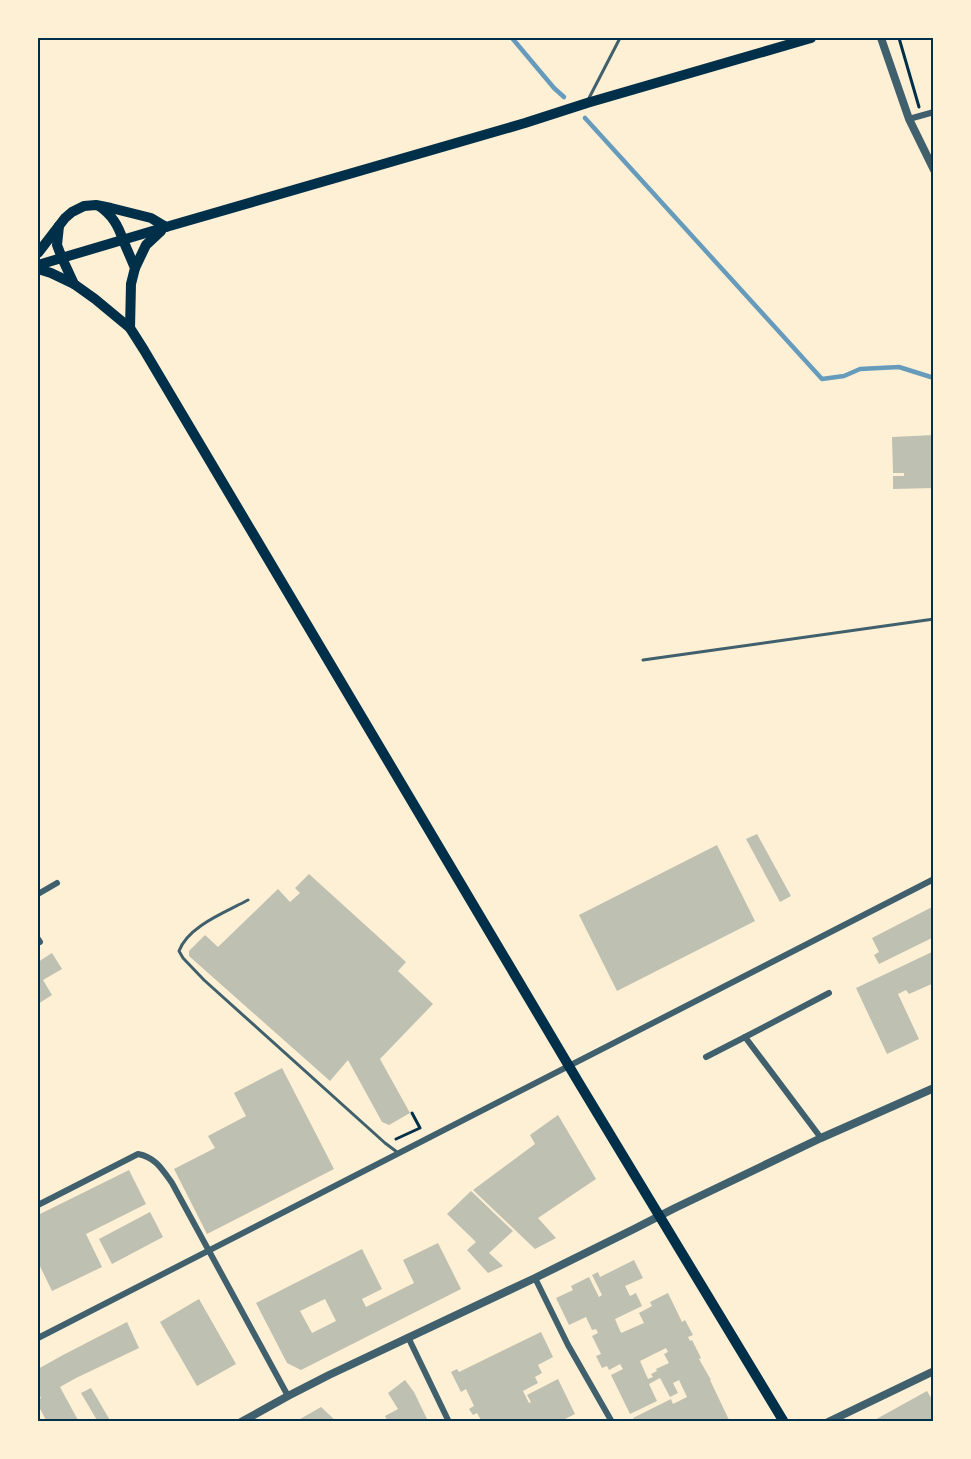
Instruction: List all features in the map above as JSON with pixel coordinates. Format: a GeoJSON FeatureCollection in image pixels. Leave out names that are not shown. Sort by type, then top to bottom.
{"type":"FeatureCollection","features":[{"type":"Feature","properties":{"kind":"main road"},"geometry":{"type":"LineString","coordinates":[[38,267],[166,227],[811,38]]}},
{"type":"Feature","properties":{"kind":"main road"},"geometry":{"type":"LineString","coordinates":[[38,253],[64,218],[84,206],[96,205],[151,218],[166,227]]}},
{"type":"Feature","properties":{"kind":"main road"},"geometry":{"type":"LineString","coordinates":[[96,205],[117,224],[135,268]]}},
{"type":"Feature","properties":{"kind":"main road"},"geometry":{"type":"LineString","coordinates":[[59,225],[57,245],[74,284]]}},
{"type":"Feature","properties":{"kind":"main road"},"geometry":{"type":"LineString","coordinates":[[130,328],[131,284],[135,268],[146,245],[166,227]]}},
{"type":"Feature","properties":{"kind":"main road"},"geometry":{"type":"LineString","coordinates":[[38,267],[74,284],[130,328],[783,1422]]}},
{"type":"Feature","properties":{"kind":"street"},"geometry":{"type":"LineString","coordinates":[[881,38],[909,119],[933,170]]}},
{"type":"Feature","properties":{"kind":"street"},"geometry":{"type":"LineString","coordinates":[[909,119],[933,112]]}},
{"type":"Feature","properties":{"kind":"street"},"geometry":{"type":"LineString","coordinates":[[38,1338],[933,879]]}},
{"type":"Feature","properties":{"kind":"street"},"geometry":{"type":"LineString","coordinates":[[38,894],[57,883]]}},
{"type":"Feature","properties":{"kind":"street"},"geometry":{"type":"LineString","coordinates":[[706,1057],[829,993]]}},
{"type":"Feature","properties":{"kind":"street"},"geometry":{"type":"LineString","coordinates":[[745,1037],[821,1138]]}},
{"type":"Feature","properties":{"kind":"street"},"geometry":{"type":"LineString","coordinates":[[242,1422],[288,1396],[535,1278],[658,1216],[821,1138],[933,1088]]}},
{"type":"Feature","properties":{"kind":"street"},"geometry":{"type":"LineString","coordinates":[[38,1205],[138,1154],[155,1160],[172,1183],[288,1396]]}},
{"type":"Feature","properties":{"kind":"street"},"geometry":{"type":"LineString","coordinates":[[535,1278],[568,1345],[612,1422]]}},
{"type":"Feature","properties":{"kind":"street"},"geometry":{"type":"LineString","coordinates":[[408,1337],[449,1422]]}},
{"type":"Feature","properties":{"kind":"street"},"geometry":{"type":"LineString","coordinates":[[828,1422],[933,1371]]}},
{"type":"Feature","properties":{"kind":"lane"},"geometry":{"type":"LineString","coordinates":[[587,103],[620,38]]}},
{"type":"Feature","properties":{"kind":"lane"},"geometry":{"type":"LineString","coordinates":[[643,660],[933,619]]}},
{"type":"Feature","properties":{"kind":"lane"},"geometry":{"type":"LineString","coordinates":[[248,900],[213,918],[192,933],[179,951],[183,958],[204,980],[399,1153]]}},
{"type":"Feature","properties":{"kind":"path"},"geometry":{"type":"LineString","coordinates":[[899,38],[922,115]]}},
{"type":"Feature","properties":{"kind":"path"},"geometry":{"type":"LineString","coordinates":[[387,1144],[420,1128],[412,1113]]}},
{"type":"Feature","properties":{"kind":"building"},"geometry":{"type":"Polygon","coordinates":[[[934,435],[934,488],[893,489],[893,476],[904,476],[904,473],[893,473],[892,437],[934,435]]]}},
{"type":"Feature","properties":{"kind":"building"},"geometry":{"type":"Polygon","coordinates":[[[757,834],[791,896],[780,902],[746,839],[757,834]]]}},
{"type":"Feature","properties":{"kind":"building"},"geometry":{"type":"Polygon","coordinates":[[[717,845],[755,921],[617,991],[579,915],[717,845]]]}},
{"type":"Feature","properties":{"kind":"building"},"geometry":{"type":"Polygon","coordinates":[[[309,874],[406,962],[398,971],[433,1004],[380,1059],[410,1113],[389,1125],[382,1122],[348,1060],[330,1081],[189,956],[189,951],[205,935],[218,947],[278,889],[290,902],[300,893],[295,888],[309,874]]]}},
{"type":"Feature","properties":{"kind":"building"},"geometry":{"type":"Polygon","coordinates":[[[934,906],[934,937],[879,964],[874,955],[879,952],[872,938],[934,906]]]}},
{"type":"Feature","properties":{"kind":"building"},"geometry":{"type":"Polygon","coordinates":[[[934,951],[934,983],[909,994],[906,990],[898,994],[919,1039],[887,1054],[856,988],[934,951]]]}},
{"type":"Feature","properties":{"kind":"building"},"geometry":{"type":"Polygon","coordinates":[[[52,953],[62,969],[43,980],[52,995],[38,1004],[38,962],[52,953]]]}},
{"type":"Feature","properties":{"kind":"building"},"geometry":{"type":"Polygon","coordinates":[[[282,1068],[334,1169],[207,1234],[174,1169],[215,1148],[208,1136],[246,1116],[234,1093],[282,1068]]]}},
{"type":"Feature","properties":{"kind":"building"},"geometry":{"type":"Polygon","coordinates":[[[558,1115],[596,1179],[538,1218],[556,1238],[535,1249],[473,1190],[535,1144],[530,1135],[558,1115]]]}},
{"type":"Feature","properties":{"kind":"building"},"geometry":{"type":"Polygon","coordinates":[[[129,1170],[146,1204],[86,1234],[102,1267],[52,1291],[38,1262],[38,1215],[129,1170]]]}},
{"type":"Feature","properties":{"kind":"building"},"geometry":{"type":"Polygon","coordinates":[[[471,1191],[513,1231],[489,1253],[503,1266],[488,1273],[467,1250],[476,1242],[447,1214],[471,1191]]]}},
{"type":"Feature","properties":{"kind":"building"},"geometry":{"type":"Polygon","coordinates":[[[150,1212],[163,1237],[112,1264],[99,1239],[150,1212]]]}},
{"type":"Feature","properties":{"kind":"building"},"geometry":{"type":"Polygon","coordinates":[[[438,1243],[461,1289],[301,1370],[287,1363],[256,1303],[362,1249],[382,1289],[362,1299],[366,1307],[414,1283],[403,1260],[438,1243]],[[325,1299],[300,1311],[312,1333],[336,1321],[325,1299]]]}},
{"type":"Feature","properties":{"kind":"building"},"geometry":{"type":"Polygon","coordinates":[[[634,1260],[643,1278],[625,1286],[630,1296],[636,1293],[642,1306],[615,1319],[621,1333],[644,1323],[639,1313],[652,1306],[650,1302],[668,1293],[682,1322],[685,1320],[693,1335],[688,1337],[690,1341],[692,1340],[701,1358],[699,1359],[730,1422],[635,1422],[633,1418],[671,1399],[673,1404],[687,1397],[679,1380],[673,1383],[678,1393],[670,1397],[660,1378],[649,1384],[657,1401],[630,1414],[611,1375],[623,1369],[620,1364],[609,1370],[607,1366],[602,1368],[596,1356],[601,1354],[592,1336],[598,1333],[596,1329],[592,1330],[586,1317],[569,1325],[556,1298],[573,1290],[571,1286],[589,1277],[599,1297],[602,1295],[592,1275],[598,1272],[600,1277],[634,1260]],[[666,1348],[640,1361],[648,1379],[653,1377],[651,1374],[657,1371],[656,1369],[669,1363],[664,1354],[668,1352],[666,1348]]]}},
{"type":"Feature","properties":{"kind":"building"},"geometry":{"type":"Polygon","coordinates":[[[199,1299],[236,1364],[197,1386],[160,1322],[199,1299]]]}},
{"type":"Feature","properties":{"kind":"building"},"geometry":{"type":"Polygon","coordinates":[[[127,1322],[139,1348],[60,1387],[79,1422],[47,1422],[38,1405],[38,1400],[41,1398],[38,1392],[38,1369],[127,1322]]]}},
{"type":"Feature","properties":{"kind":"building"},"geometry":{"type":"Polygon","coordinates":[[[541,1332],[553,1357],[538,1365],[542,1373],[535,1377],[538,1383],[523,1391],[529,1403],[531,1402],[527,1395],[558,1379],[575,1414],[559,1422],[545,1422],[544,1419],[538,1422],[482,1422],[477,1413],[473,1415],[469,1409],[474,1406],[466,1389],[461,1392],[451,1372],[457,1369],[459,1372],[541,1332]]]}},
{"type":"Feature","properties":{"kind":"building"},"geometry":{"type":"Polygon","coordinates":[[[405,1380],[414,1392],[427,1419],[422,1422],[388,1422],[385,1416],[398,1409],[388,1393],[405,1380]]]}},
{"type":"Feature","properties":{"kind":"building"},"geometry":{"type":"Polygon","coordinates":[[[91,1388],[111,1422],[98,1422],[81,1393],[91,1388]]]}},
{"type":"Feature","properties":{"kind":"building"},"geometry":{"type":"Polygon","coordinates":[[[927,1391],[934,1403],[934,1422],[871,1422],[927,1391]]]}},
{"type":"Feature","properties":{"kind":"building"},"geometry":{"type":"Polygon","coordinates":[[[321,1407],[337,1422],[295,1422],[321,1407]]]}},
{"type":"Feature","properties":{"kind":"waterway"},"geometry":{"type":"LineString","coordinates":[[512,38],[564,97]]}},
{"type":"Feature","properties":{"kind":"waterway"},"geometry":{"type":"LineString","coordinates":[[585,118],[822,379],[844,376],[860,369],[899,367],[934,378]]}}]}
